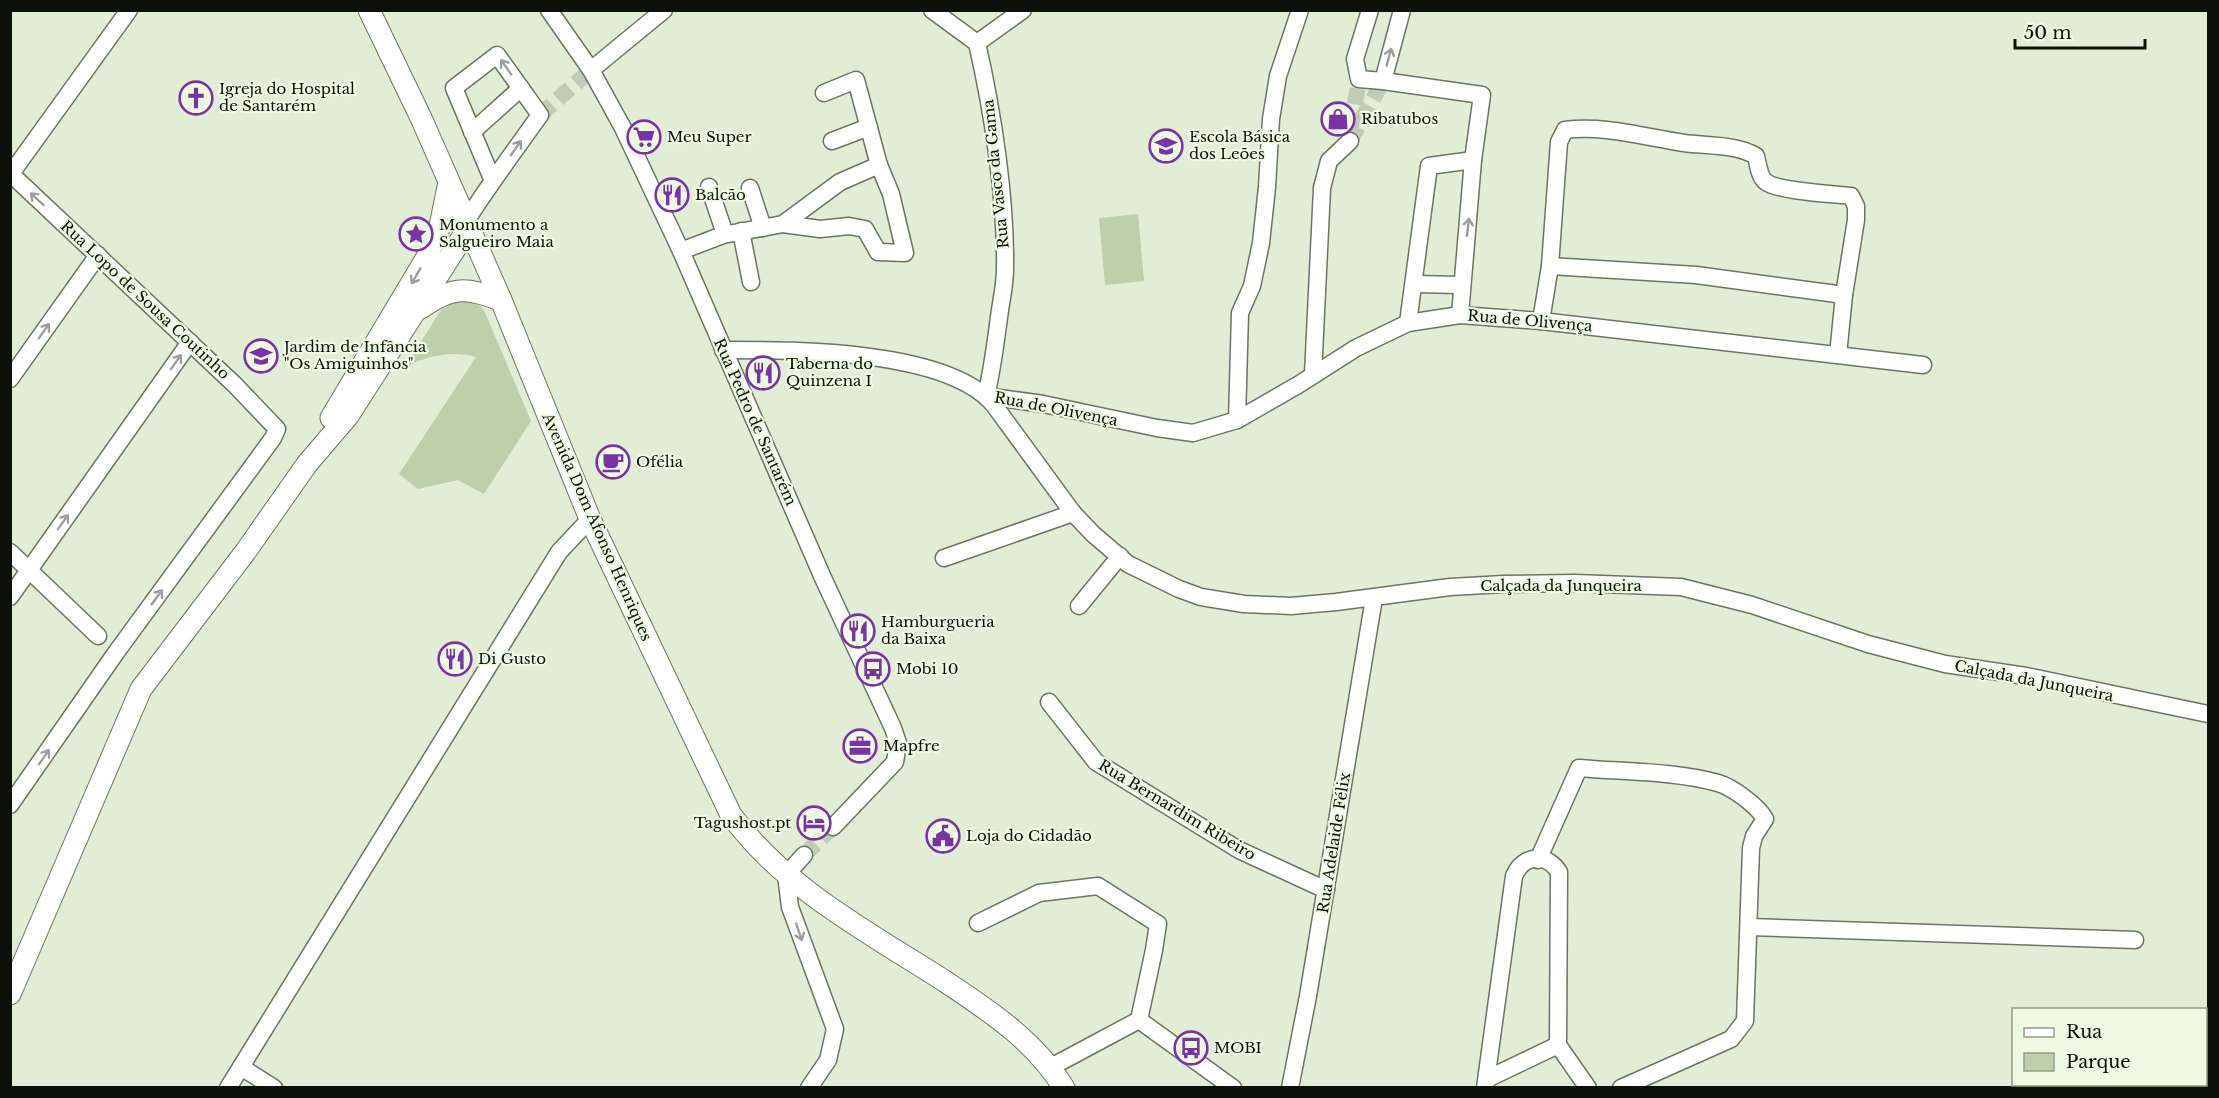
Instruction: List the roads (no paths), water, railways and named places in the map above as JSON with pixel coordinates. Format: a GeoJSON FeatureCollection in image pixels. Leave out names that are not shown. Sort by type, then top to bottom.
{"type":"FeatureCollection","features":[{"type":"Feature","properties":{"kind":"main road","name":"Avenida Dom Afonso Henriques"},"geometry":{"type":"LineString","coordinates":[[369,10],[501,300],[590,519],[731,815],[749,840],[786,875],[821,902],[997,1015],[1051,1067],[1064,1088]]}},
{"type":"Feature","properties":{"kind":"main road"},"geometry":{"type":"LineString","coordinates":[[307,464],[337,408],[427,256],[440,226],[448,182]]}},
{"type":"Feature","properties":{"kind":"main road"},"geometry":{"type":"LineString","coordinates":[[10,994],[141,689],[246,551],[307,464],[348,416],[416,312],[467,224]]}},
{"type":"Feature","properties":{"kind":"main road"},"geometry":{"type":"LineString","coordinates":[[416,312],[435,298],[458,289],[477,292],[501,300]]}},
{"type":"Feature","properties":{"kind":"street"},"geometry":{"type":"LineString","coordinates":[[13,167],[129,10]]}},
{"type":"Feature","properties":{"kind":"street","name":"Rua Pedro de Santarém"},"geometry":{"type":"LineString","coordinates":[[549,10],[591,70],[623,128],[681,251],[823,578],[893,728],[898,743],[895,762],[832,827]]}},
{"type":"Feature","properties":{"kind":"street"},"geometry":{"type":"LineString","coordinates":[[591,70],[664,10]]}},
{"type":"Feature","properties":{"kind":"street"},"geometry":{"type":"LineString","coordinates":[[932,10],[977,43],[1023,10]]}},
{"type":"Feature","properties":{"kind":"street"},"geometry":{"type":"LineString","coordinates":[[1237,420],[1240,313],[1252,286],[1261,243],[1271,119],[1278,76],[1300,10]]}},
{"type":"Feature","properties":{"kind":"street"},"geometry":{"type":"LineString","coordinates":[[1370,10],[1355,59],[1359,79],[1482,95],[1473,160],[1460,315]]}},
{"type":"Feature","properties":{"kind":"street"},"geometry":{"type":"LineString","coordinates":[[1383,81],[1402,10]]}},
{"type":"Feature","properties":{"kind":"street","name":"Rua Vasco da Gama"},"geometry":{"type":"LineString","coordinates":[[977,43],[985,76],[999,177],[1005,271],[992,369],[986,396]]}},
{"type":"Feature","properties":{"kind":"street"},"geometry":{"type":"LineString","coordinates":[[467,224],[483,193],[493,181],[540,116],[497,55],[454,88],[493,181]]}},
{"type":"Feature","properties":{"kind":"street"},"geometry":{"type":"LineString","coordinates":[[681,251],[733,233],[783,224],[820,229],[849,226],[865,230],[878,252],[904,253],[891,194],[879,165],[856,80],[824,93]]}},
{"type":"Feature","properties":{"kind":"street"},"geometry":{"type":"LineString","coordinates":[[472,132],[520,88]]}},
{"type":"Feature","properties":{"kind":"street"},"geometry":{"type":"LineString","coordinates":[[832,141],[869,127]]}},
{"type":"Feature","properties":{"kind":"street"},"geometry":{"type":"LineString","coordinates":[[1541,321],[1550,266],[1559,142],[1565,130],[1580,128],[1611,131],[1746,150],[1756,156],[1765,182],[1778,187],[1851,196],[1856,206],[1856,220],[1844,295],[1838,355]]}},
{"type":"Feature","properties":{"kind":"street"},"geometry":{"type":"LineString","coordinates":[[1313,375],[1322,188],[1329,161],[1350,141]]}},
{"type":"Feature","properties":{"kind":"street"},"geometry":{"type":"LineString","coordinates":[[1408,323],[1429,166],[1473,160]]}},
{"type":"Feature","properties":{"kind":"street"},"geometry":{"type":"LineString","coordinates":[[783,224],[840,182],[879,165]]}},
{"type":"Feature","properties":{"kind":"street","name":"Rua Lopo de Sousa Coutinho"},"geometry":{"type":"LineString","coordinates":[[10,805],[115,654],[273,438],[277,429],[235,385],[98,255],[13,167]]}},
{"type":"Feature","properties":{"kind":"street"},"geometry":{"type":"LineString","coordinates":[[710,187],[733,233],[751,282]]}},
{"type":"Feature","properties":{"kind":"street"},"geometry":{"type":"LineString","coordinates":[[750,188],[763,228]]}},
{"type":"Feature","properties":{"kind":"street"},"geometry":{"type":"LineString","coordinates":[[10,379],[98,255]]}},
{"type":"Feature","properties":{"kind":"street"},"geometry":{"type":"LineString","coordinates":[[1550,266],[1695,275],[1844,295]]}},
{"type":"Feature","properties":{"kind":"street"},"geometry":{"type":"LineString","coordinates":[[1414,284],[1461,285]]}},
{"type":"Feature","properties":{"kind":"street","name":"Rua de Olivença"},"geometry":{"type":"LineString","coordinates":[[986,396],[1043,404],[1157,428],[1193,433],[1237,420],[1356,348],[1408,323],[1460,315],[1541,321],[1923,365]]}},
{"type":"Feature","properties":{"kind":"street"},"geometry":{"type":"LineString","coordinates":[[10,597],[190,342]]}},
{"type":"Feature","properties":{"kind":"street"},"geometry":{"type":"LineString","coordinates":[[723,350],[831,352],[886,359],[954,378],[970,384],[986,396]]}},
{"type":"Feature","properties":{"kind":"street","name":"Calçada da Junqueira"},"geometry":{"type":"LineString","coordinates":[[986,396],[1073,513],[1093,534],[1128,564],[1201,597],[1266,606],[1291,606],[1374,598],[1450,587],[1504,584],[1575,583],[1681,587],[1752,605],[1868,644],[1945,664],[2026,676],[2208,714]]}},
{"type":"Feature","properties":{"kind":"street"},"geometry":{"type":"LineString","coordinates":[[944,558],[1073,513]]}},
{"type":"Feature","properties":{"kind":"street"},"geometry":{"type":"LineString","coordinates":[[228,1088],[559,552],[590,519]]}},
{"type":"Feature","properties":{"kind":"street"},"geometry":{"type":"LineString","coordinates":[[10,552],[98,636]]}},
{"type":"Feature","properties":{"kind":"street"},"geometry":{"type":"LineString","coordinates":[[1079,606],[1120,556]]}},
{"type":"Feature","properties":{"kind":"street","name":"Rua Adelaide Félix"},"geometry":{"type":"LineString","coordinates":[[1290,1088],[1326,890],[1374,598]]}},
{"type":"Feature","properties":{"kind":"street","name":"Rua Bernardim Ribeiro"},"geometry":{"type":"LineString","coordinates":[[1049,702],[1096,762],[1239,850],[1326,890]]}},
{"type":"Feature","properties":{"kind":"street"},"geometry":{"type":"LineString","coordinates":[[1538,860],[1579,768],[1720,783],[1760,809],[1764,819],[1754,836],[1751,848],[1745,1021],[1731,1039],[1621,1088]]}},
{"type":"Feature","properties":{"kind":"street"},"geometry":{"type":"LineString","coordinates":[[804,855],[786,875],[790,907],[835,1029],[828,1060],[809,1088]]}},
{"type":"Feature","properties":{"kind":"street"},"geometry":{"type":"LineString","coordinates":[[1486,1083],[1514,876],[1524,861],[1538,860],[1554,865],[1559,872],[1558,1045],[1588,1088]]}},
{"type":"Feature","properties":{"kind":"street"},"geometry":{"type":"LineString","coordinates":[[978,923],[1039,893],[1098,886],[1158,924],[1139,1020],[1051,1067]]}},
{"type":"Feature","properties":{"kind":"street"},"geometry":{"type":"LineString","coordinates":[[1749,927],[2135,940]]}},
{"type":"Feature","properties":{"kind":"street"},"geometry":{"type":"LineString","coordinates":[[1139,1020],[1233,1088]]}},
{"type":"Feature","properties":{"kind":"street"},"geometry":{"type":"LineString","coordinates":[[1486,1083],[1558,1045]]}},
{"type":"Feature","properties":{"kind":"street"},"geometry":{"type":"LineString","coordinates":[[241,1067],[274,1088]]}},
{"type":"Feature","properties":{"kind":"tunnel"},"geometry":{"type":"LineString","coordinates":[[540,115],[591,70]]}},
{"type":"Feature","properties":{"kind":"tunnel"},"geometry":{"type":"LineString","coordinates":[[1351,128],[1359,79]]}},
{"type":"Feature","properties":{"kind":"tunnel"},"geometry":{"type":"LineString","coordinates":[[1350,141],[1383,81]]}},
{"type":"Feature","properties":{"kind":"tunnel"},"geometry":{"type":"LineString","coordinates":[[804,855],[833,827]]}},
{"type":"Feature","properties":{"kind":"place","name":"Igreja do Hospital de Santarém"},"geometry":{"type":"Point","coordinates":[196,98]}},
{"type":"Feature","properties":{"kind":"place","name":"Ribatubos"},"geometry":{"type":"Point","coordinates":[1338,119]}},
{"type":"Feature","properties":{"kind":"place","name":"Meu Super"},"geometry":{"type":"Point","coordinates":[644,137]}},
{"type":"Feature","properties":{"kind":"place","name":"Escola Básica dos Leões"},"geometry":{"type":"Point","coordinates":[1166,146]}},
{"type":"Feature","properties":{"kind":"place","name":"Balcão"},"geometry":{"type":"Point","coordinates":[672,195]}},
{"type":"Feature","properties":{"kind":"place","name":"Monumento a Salgueiro Maia"},"geometry":{"type":"Point","coordinates":[416,234]}},
{"type":"Feature","properties":{"kind":"place","name":"Jardim de Infância \"Os Amiguinhos\""},"geometry":{"type":"Point","coordinates":[261,356]}},
{"type":"Feature","properties":{"kind":"place","name":"Taberna do Quinzena I"},"geometry":{"type":"Point","coordinates":[763,373]}},
{"type":"Feature","properties":{"kind":"place","name":"Ofélia"},"geometry":{"type":"Point","coordinates":[613,462]}},
{"type":"Feature","properties":{"kind":"place","name":"Hamburgueria da Baixa"},"geometry":{"type":"Point","coordinates":[858,631]}},
{"type":"Feature","properties":{"kind":"place","name":"Di Gusto"},"geometry":{"type":"Point","coordinates":[455,659]}},
{"type":"Feature","properties":{"kind":"place","name":"Mobi 10"},"geometry":{"type":"Point","coordinates":[873,669]}},
{"type":"Feature","properties":{"kind":"place","name":"Mapfre"},"geometry":{"type":"Point","coordinates":[860,746]}},
{"type":"Feature","properties":{"kind":"place","name":"Tagushost.pt"},"geometry":{"type":"Point","coordinates":[814,823]}},
{"type":"Feature","properties":{"kind":"place","name":"Loja do Cidadão"},"geometry":{"type":"Point","coordinates":[943,836]}},
{"type":"Feature","properties":{"kind":"place","name":"MOBI"},"geometry":{"type":"Point","coordinates":[1191,1048]}}]}
